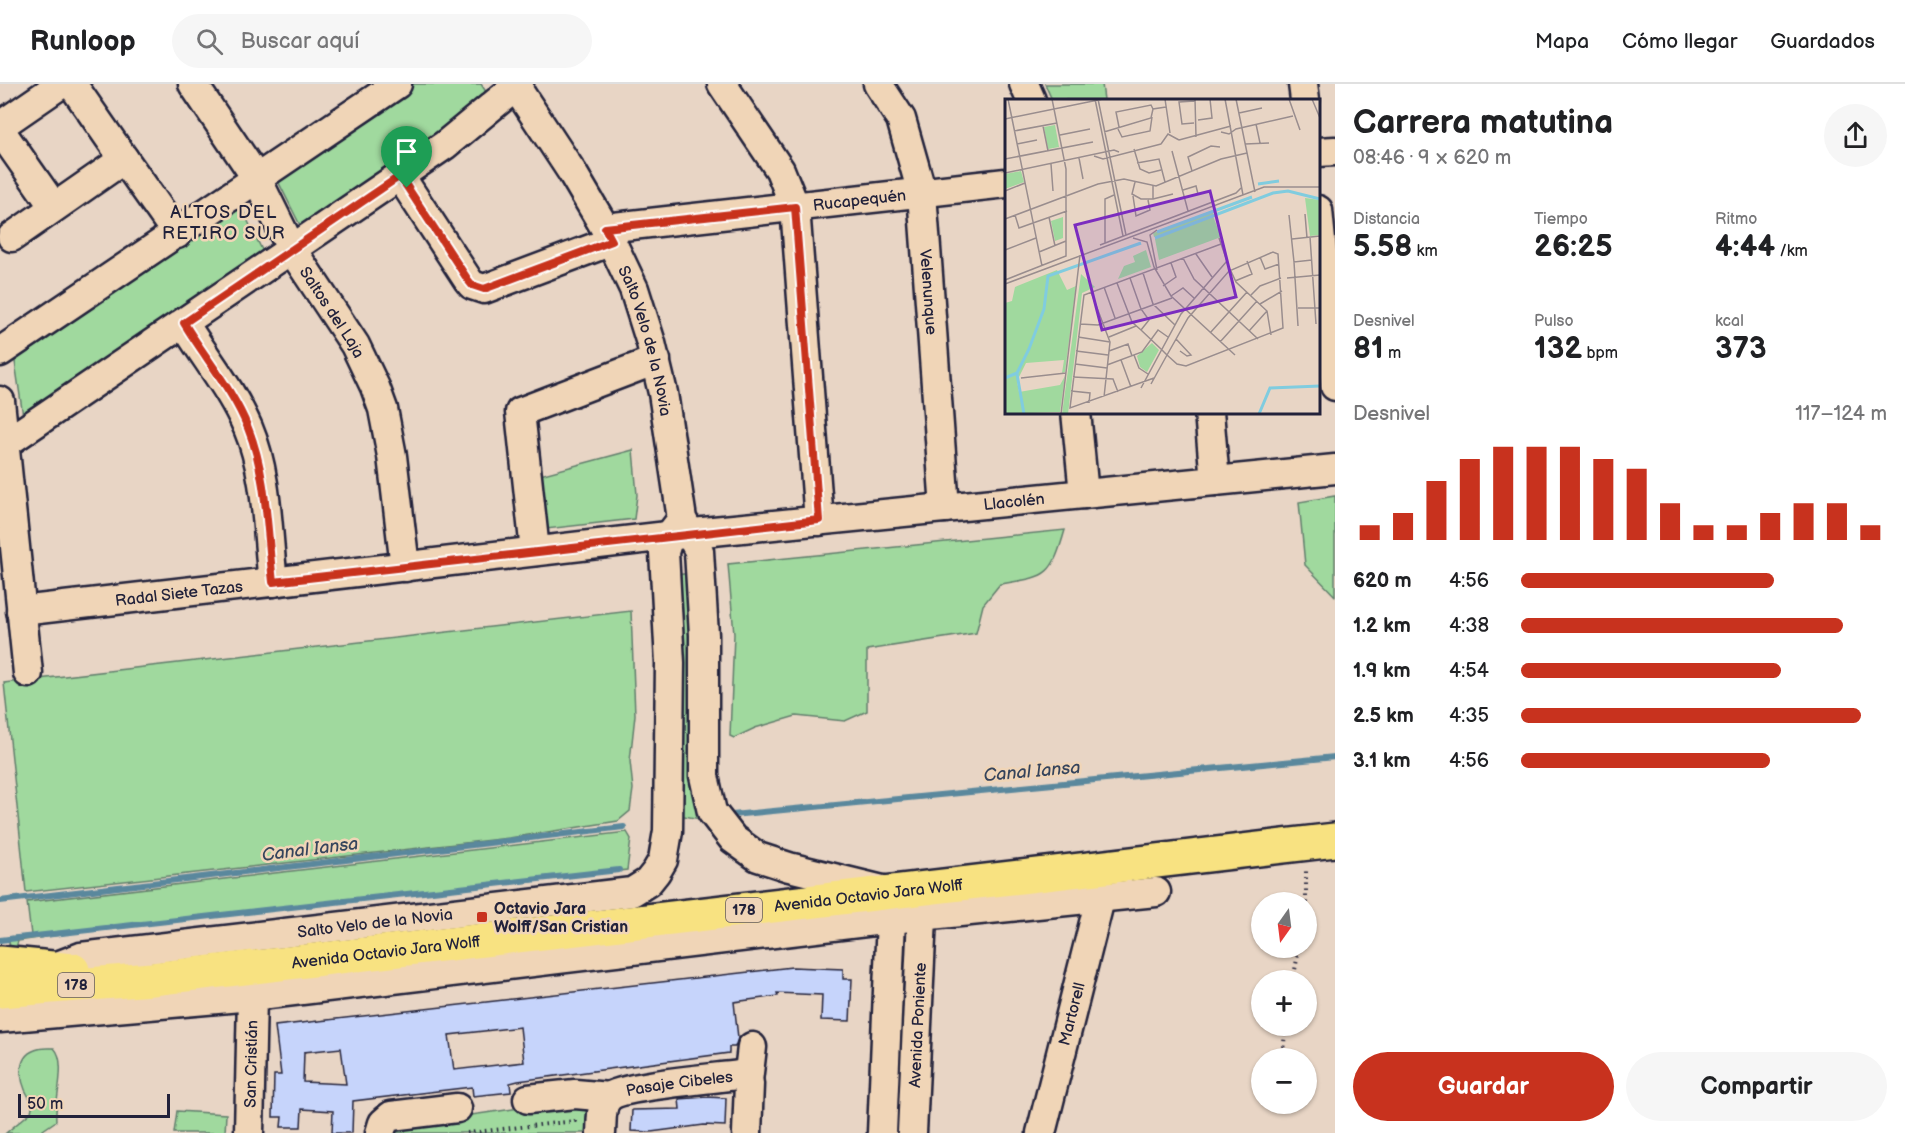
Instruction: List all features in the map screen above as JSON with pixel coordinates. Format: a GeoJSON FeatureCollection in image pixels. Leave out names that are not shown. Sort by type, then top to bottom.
{"type":"FeatureCollection","features":[{"type":"Feature","properties":{"kind":"main road","name":"Avenida Octavio Jara Wolff"},"geometry":{"type":"LineString","coordinates":[[1,965],[152,979],[894,906],[1321,842]]}},
{"type":"Feature","properties":{"kind":"main road","name":"Avenida Octavio Jara Wolff"},"geometry":{"type":"LineString","coordinates":[[1,965],[128,972],[152,979]]}},
{"type":"Feature","properties":{"kind":"street"},"geometry":{"type":"LineString","coordinates":[[54,207],[0,128],[61,84]]}},
{"type":"Feature","properties":{"kind":"street"},"geometry":{"type":"LineString","coordinates":[[72,84],[177,234]]}},
{"type":"Feature","properties":{"kind":"street","name":"Saltos del Laja"},"geometry":{"type":"LineString","coordinates":[[193,84],[257,179],[292,250],[355,345],[379,398],[392,456],[405,567]]}},
{"type":"Feature","properties":{"kind":"street"},"geometry":{"type":"LineString","coordinates":[[0,352],[397,84]]}},
{"type":"Feature","properties":{"kind":"street"},"geometry":{"type":"LineString","coordinates":[[722,84],[780,170],[795,207],[819,520]]}},
{"type":"Feature","properties":{"kind":"street","name":"Velenunque"},"geometry":{"type":"LineString","coordinates":[[878,84],[901,119],[922,193],[945,508]]}},
{"type":"Feature","properties":{"kind":"street"},"geometry":{"type":"LineString","coordinates":[[1024,84],[1031,99]]}},
{"type":"Feature","properties":{"kind":"street"},"geometry":{"type":"LineString","coordinates":[[1303,84],[1305,99]]}},
{"type":"Feature","properties":{"kind":"street"},"geometry":{"type":"LineString","coordinates":[[6,443],[460,134],[516,85]]}},
{"type":"Feature","properties":{"kind":"street","name":"Salto Velo de la Novia"},"geometry":{"type":"LineString","coordinates":[[516,85],[572,172],[608,234],[640,304],[656,360],[684,530],[699,551],[704,635],[704,776],[712,812],[733,839],[758,857],[894,906]]}},
{"type":"Feature","properties":{"kind":"street"},"geometry":{"type":"LineString","coordinates":[[1320,153],[1335,151]]}},
{"type":"Feature","properties":{"kind":"street"},"geometry":{"type":"LineString","coordinates":[[12,237],[124,159]]}},
{"type":"Feature","properties":{"kind":"street","name":"Rucapequén"},"geometry":{"type":"LineString","coordinates":[[400,176],[468,280],[478,288],[484,289],[608,234],[795,207],[1005,183]]}},
{"type":"Feature","properties":{"kind":"street"},"geometry":{"type":"LineString","coordinates":[[1320,231],[1335,386]]}},
{"type":"Feature","properties":{"kind":"street"},"geometry":{"type":"LineString","coordinates":[[184,323],[234,399],[249,429],[261,480],[273,582]]}},
{"type":"Feature","properties":{"kind":"street"},"geometry":{"type":"LineString","coordinates":[[535,551],[520,412],[656,360]]}},
{"type":"Feature","properties":{"kind":"street"},"geometry":{"type":"LineString","coordinates":[[0,401],[28,673]]}},
{"type":"Feature","properties":{"kind":"street"},"geometry":{"type":"LineString","coordinates":[[1076,414],[1084,494]]}},
{"type":"Feature","properties":{"kind":"street"},"geometry":{"type":"LineString","coordinates":[[1209,414],[1215,481]]}},
{"type":"Feature","properties":{"kind":"street","name":"Llacolén"},"geometry":{"type":"LineString","coordinates":[[684,530],[819,520],[1335,469]]}},
{"type":"Feature","properties":{"kind":"street","name":"Salto Velo de la Novia"},"geometry":{"type":"LineString","coordinates":[[52,968],[81,957],[632,892],[648,882],[663,860],[668,831],[670,663],[664,552],[684,530]]}},
{"type":"Feature","properties":{"kind":"street","name":"Radal Siete Tazas"},"geometry":{"type":"LineString","coordinates":[[21,611],[405,567],[684,530]]}},
{"type":"Feature","properties":{"kind":"street","name":"Avenida Octavio Jara Wolff"},"geometry":{"type":"LineString","coordinates":[[0,1018],[252,996],[894,906],[922,916],[1101,895],[1156,892]]}},
{"type":"Feature","properties":{"kind":"street","name":"Martorell"},"geometry":{"type":"LineString","coordinates":[[1041,1133],[1101,895]]}},
{"type":"Feature","properties":{"kind":"street","name":"Avenida Poniente"},"geometry":{"type":"LineString","coordinates":[[882,1133],[894,906]]}},
{"type":"Feature","properties":{"kind":"street","name":"Avenida Poniente"},"geometry":{"type":"LineString","coordinates":[[912,1133],[922,916]]}},
{"type":"Feature","properties":{"kind":"street","name":"San Cristián"},"geometry":{"type":"LineString","coordinates":[[249,1133],[252,996]]}},
{"type":"Feature","properties":{"kind":"street","name":"Pasaje Cibeles"},"geometry":{"type":"LineString","coordinates":[[747,1133],[748,1081],[752,1047]]}},
{"type":"Feature","properties":{"kind":"street","name":"Pasaje Cibeles"},"geometry":{"type":"LineString","coordinates":[[528,1099],[575,1094],[609,1097],[668,1083],[741,1075],[748,1081]]}},
{"type":"Feature","properties":{"kind":"street","name":"Pasaje Cibeles"},"geometry":{"type":"LineString","coordinates":[[601,1133],[602,1111],[609,1097]]}},
{"type":"Feature","properties":{"kind":"street"},"geometry":{"type":"LineString","coordinates":[[375,1124],[396,1115],[457,1108]]}},
{"type":"Feature","properties":{"kind":"path"},"geometry":{"type":"LineString","coordinates":[[1309,892],[1321,842]]}},
{"type":"Feature","properties":{"kind":"path"},"geometry":{"type":"LineString","coordinates":[[541,1124],[542,1133]]}},
{"type":"Feature","properties":{"kind":"green space"},"geometry":{"type":"Polygon","coordinates":[[[405,84],[481,84],[492,101],[305,235],[274,173],[405,84]]]}},
{"type":"Feature","properties":{"kind":"green space"},"geometry":{"type":"Polygon","coordinates":[[[1045,84],[1102,84],[1104,99],[1052,99],[1045,84]]]}},
{"type":"Feature","properties":{"kind":"green space"},"geometry":{"type":"Polygon","coordinates":[[[237,199],[266,258],[24,423],[13,348],[237,199]]]}},
{"type":"Feature","properties":{"kind":"green space"},"geometry":{"type":"Polygon","coordinates":[[[633,450],[637,495],[634,519],[546,529],[540,475],[633,450]]]}},
{"type":"Feature","properties":{"kind":"green space"},"geometry":{"type":"Polygon","coordinates":[[[1335,496],[1335,596],[1305,565],[1299,502],[1335,496]]]}},
{"type":"Feature","properties":{"kind":"green space"},"geometry":{"type":"Polygon","coordinates":[[[1065,530],[1056,558],[1045,572],[1028,579],[1000,584],[983,605],[976,633],[867,650],[867,711],[845,721],[796,716],[755,728],[734,738],[730,736],[734,634],[728,564],[1065,530]]]}},
{"type":"Feature","properties":{"kind":"green space"},"geometry":{"type":"Polygon","coordinates":[[[692,573],[722,823],[673,814],[675,575],[692,573]]]}},
{"type":"Feature","properties":{"kind":"green space"},"geometry":{"type":"Polygon","coordinates":[[[631,611],[635,715],[630,761],[633,789],[630,811],[618,821],[509,838],[26,892],[4,683],[631,611]]]}},
{"type":"Feature","properties":{"kind":"green space"},"geometry":{"type":"Polygon","coordinates":[[[627,832],[631,839],[627,870],[95,930],[18,941],[16,948],[10,947],[8,937],[31,935],[27,902],[627,832]]]}},
{"type":"Feature","properties":{"kind":"green space"},"geometry":{"type":"Polygon","coordinates":[[[54,1048],[60,1062],[56,1121],[43,1130],[44,1133],[6,1133],[31,1112],[33,1102],[25,1090],[21,1074],[24,1060],[28,1054],[37,1049],[54,1048]]]}},
{"type":"Feature","properties":{"kind":"green space"},"geometry":{"type":"Polygon","coordinates":[[[597,1097],[597,1133],[386,1133],[387,1127],[597,1097]]]}},
{"type":"Feature","properties":{"kind":"green space"},"geometry":{"type":"Polygon","coordinates":[[[177,1111],[226,1114],[225,1133],[174,1133],[177,1111]]]}},
{"type":"Feature","properties":{"kind":"building"},"geometry":{"type":"Polygon","coordinates":[[[792,967],[843,969],[843,979],[852,979],[850,1021],[821,1020],[822,995],[777,993],[778,996],[734,1002],[738,1038],[735,1047],[729,1047],[729,1053],[518,1081],[510,1083],[511,1092],[473,1096],[472,1087],[353,1101],[352,1133],[332,1133],[333,1111],[302,1109],[301,1127],[281,1127],[282,1117],[273,1117],[274,1075],[281,1075],[275,1026],[792,967]],[[520,1027],[449,1035],[454,1070],[524,1062],[520,1027]],[[341,1048],[304,1052],[303,1082],[346,1084],[341,1048]]]}},
{"type":"Feature","properties":{"kind":"building"},"geometry":{"type":"Polygon","coordinates":[[[726,1098],[725,1126],[704,1125],[651,1132],[631,1131],[632,1110],[680,1109],[679,1099],[726,1098]]]}},
{"type":"Feature","properties":{"kind":"waterway","name":"Canal Iansa"},"geometry":{"type":"LineString","coordinates":[[732,815],[1335,757]]}},
{"type":"Feature","properties":{"kind":"waterway","name":"Canal Iansa"},"geometry":{"type":"LineString","coordinates":[[0,901],[624,827]]}},
{"type":"Feature","properties":{"kind":"waterway"},"geometry":{"type":"LineString","coordinates":[[0,940],[619,870]]}},
{"type":"Feature","properties":{"kind":"place","name":"Octavio Jara Wolff/San Cristian"},"geometry":{"type":"Point","coordinates":[482,917]}},
{"type":"Feature","properties":{"kind":"district","name":"ALTOS DEL RETIRO SUR"},"geometry":{"type":"Point","coordinates":[224,222]}},
{"type":"Feature","properties":{"kind":"route"},"geometry":{"type":"LineString","coordinates":[[400,176],[407,188],[472,285],[484,289],[612,241],[605,228],[795,207],[819,520],[273,582],[264,498],[258,460],[249,429],[234,399],[184,323],[400,176]]}}]}
